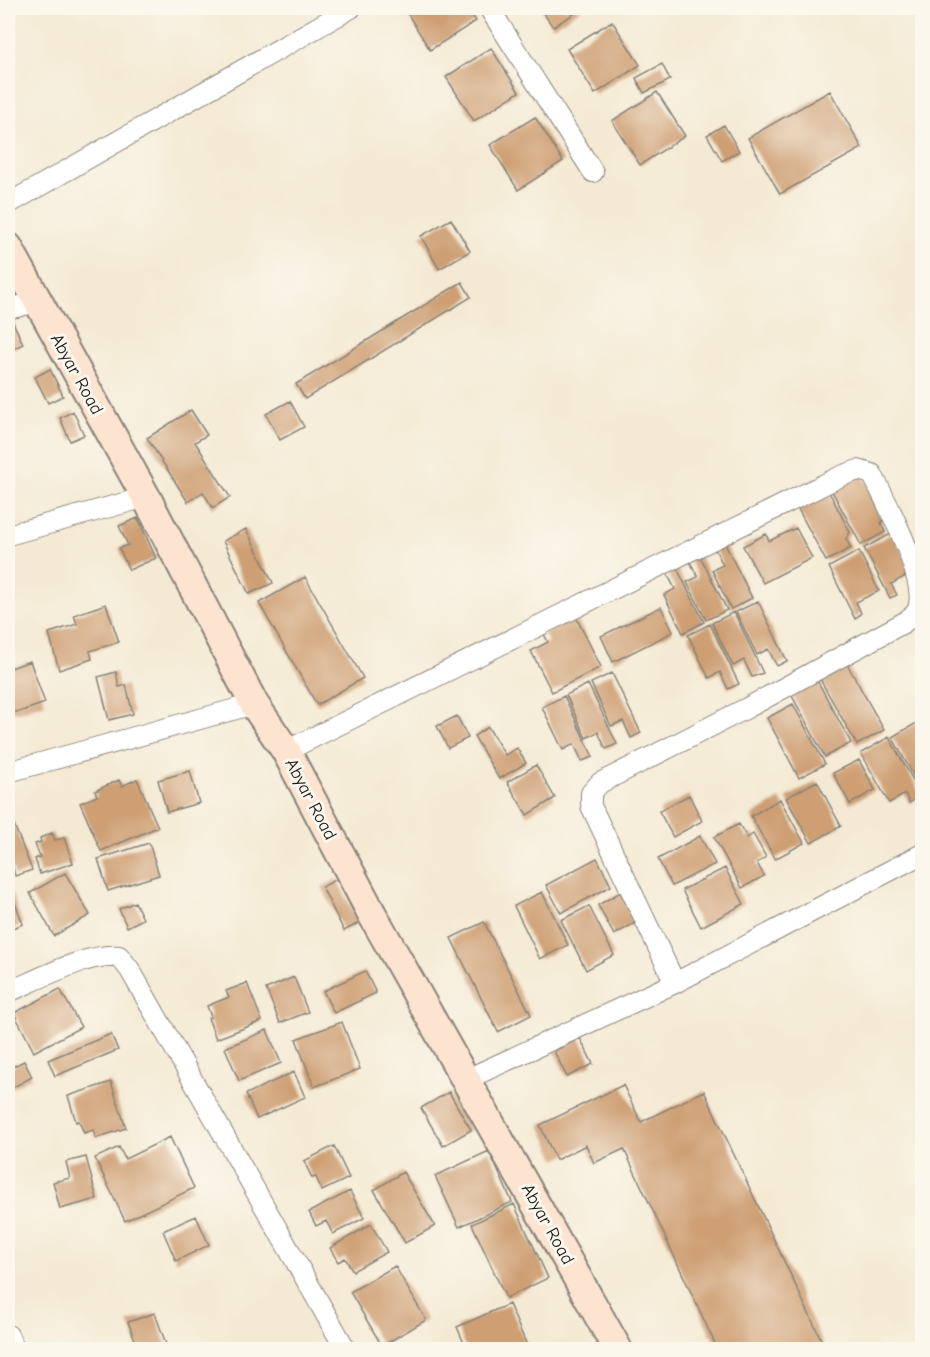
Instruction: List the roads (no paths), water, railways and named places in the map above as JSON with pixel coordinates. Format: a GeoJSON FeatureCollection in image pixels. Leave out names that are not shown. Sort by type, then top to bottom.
{"type":"FeatureCollection","features":[{"type":"Feature","properties":{"kind":"main road","name":"Abyar Road"},"geometry":{"type":"LineString","coordinates":[[8,247],[146,497],[255,704],[286,751],[372,914],[618,1350]]}},
{"type":"Feature","properties":{"kind":"street"},"geometry":{"type":"LineString","coordinates":[[8,204],[351,8]]}},
{"type":"Feature","properties":{"kind":"street"},"geometry":{"type":"LineString","coordinates":[[489,8],[593,172]]}},
{"type":"Feature","properties":{"kind":"street"},"geometry":{"type":"LineString","coordinates":[[8,309],[37,302]]}},
{"type":"Feature","properties":{"kind":"street"},"geometry":{"type":"LineString","coordinates":[[286,751],[841,476],[858,470],[872,474],[919,571],[922,596],[917,611],[903,623],[758,702],[600,783],[591,792],[591,806],[675,983]]}},
{"type":"Feature","properties":{"kind":"street"},"geometry":{"type":"LineString","coordinates":[[8,535],[146,497]]}},
{"type":"Feature","properties":{"kind":"street"},"geometry":{"type":"LineString","coordinates":[[8,772],[255,704]]}},
{"type":"Feature","properties":{"kind":"street"},"geometry":{"type":"LineString","coordinates":[[466,1079],[675,983],[922,854]]}},
{"type":"Feature","properties":{"kind":"street"},"geometry":{"type":"LineString","coordinates":[[8,992],[89,959],[106,955],[119,956],[130,970],[346,1350]]}},
{"type":"Feature","properties":{"kind":"street"},"geometry":{"type":"LineString","coordinates":[[8,1335],[15,1350]]}}]}
